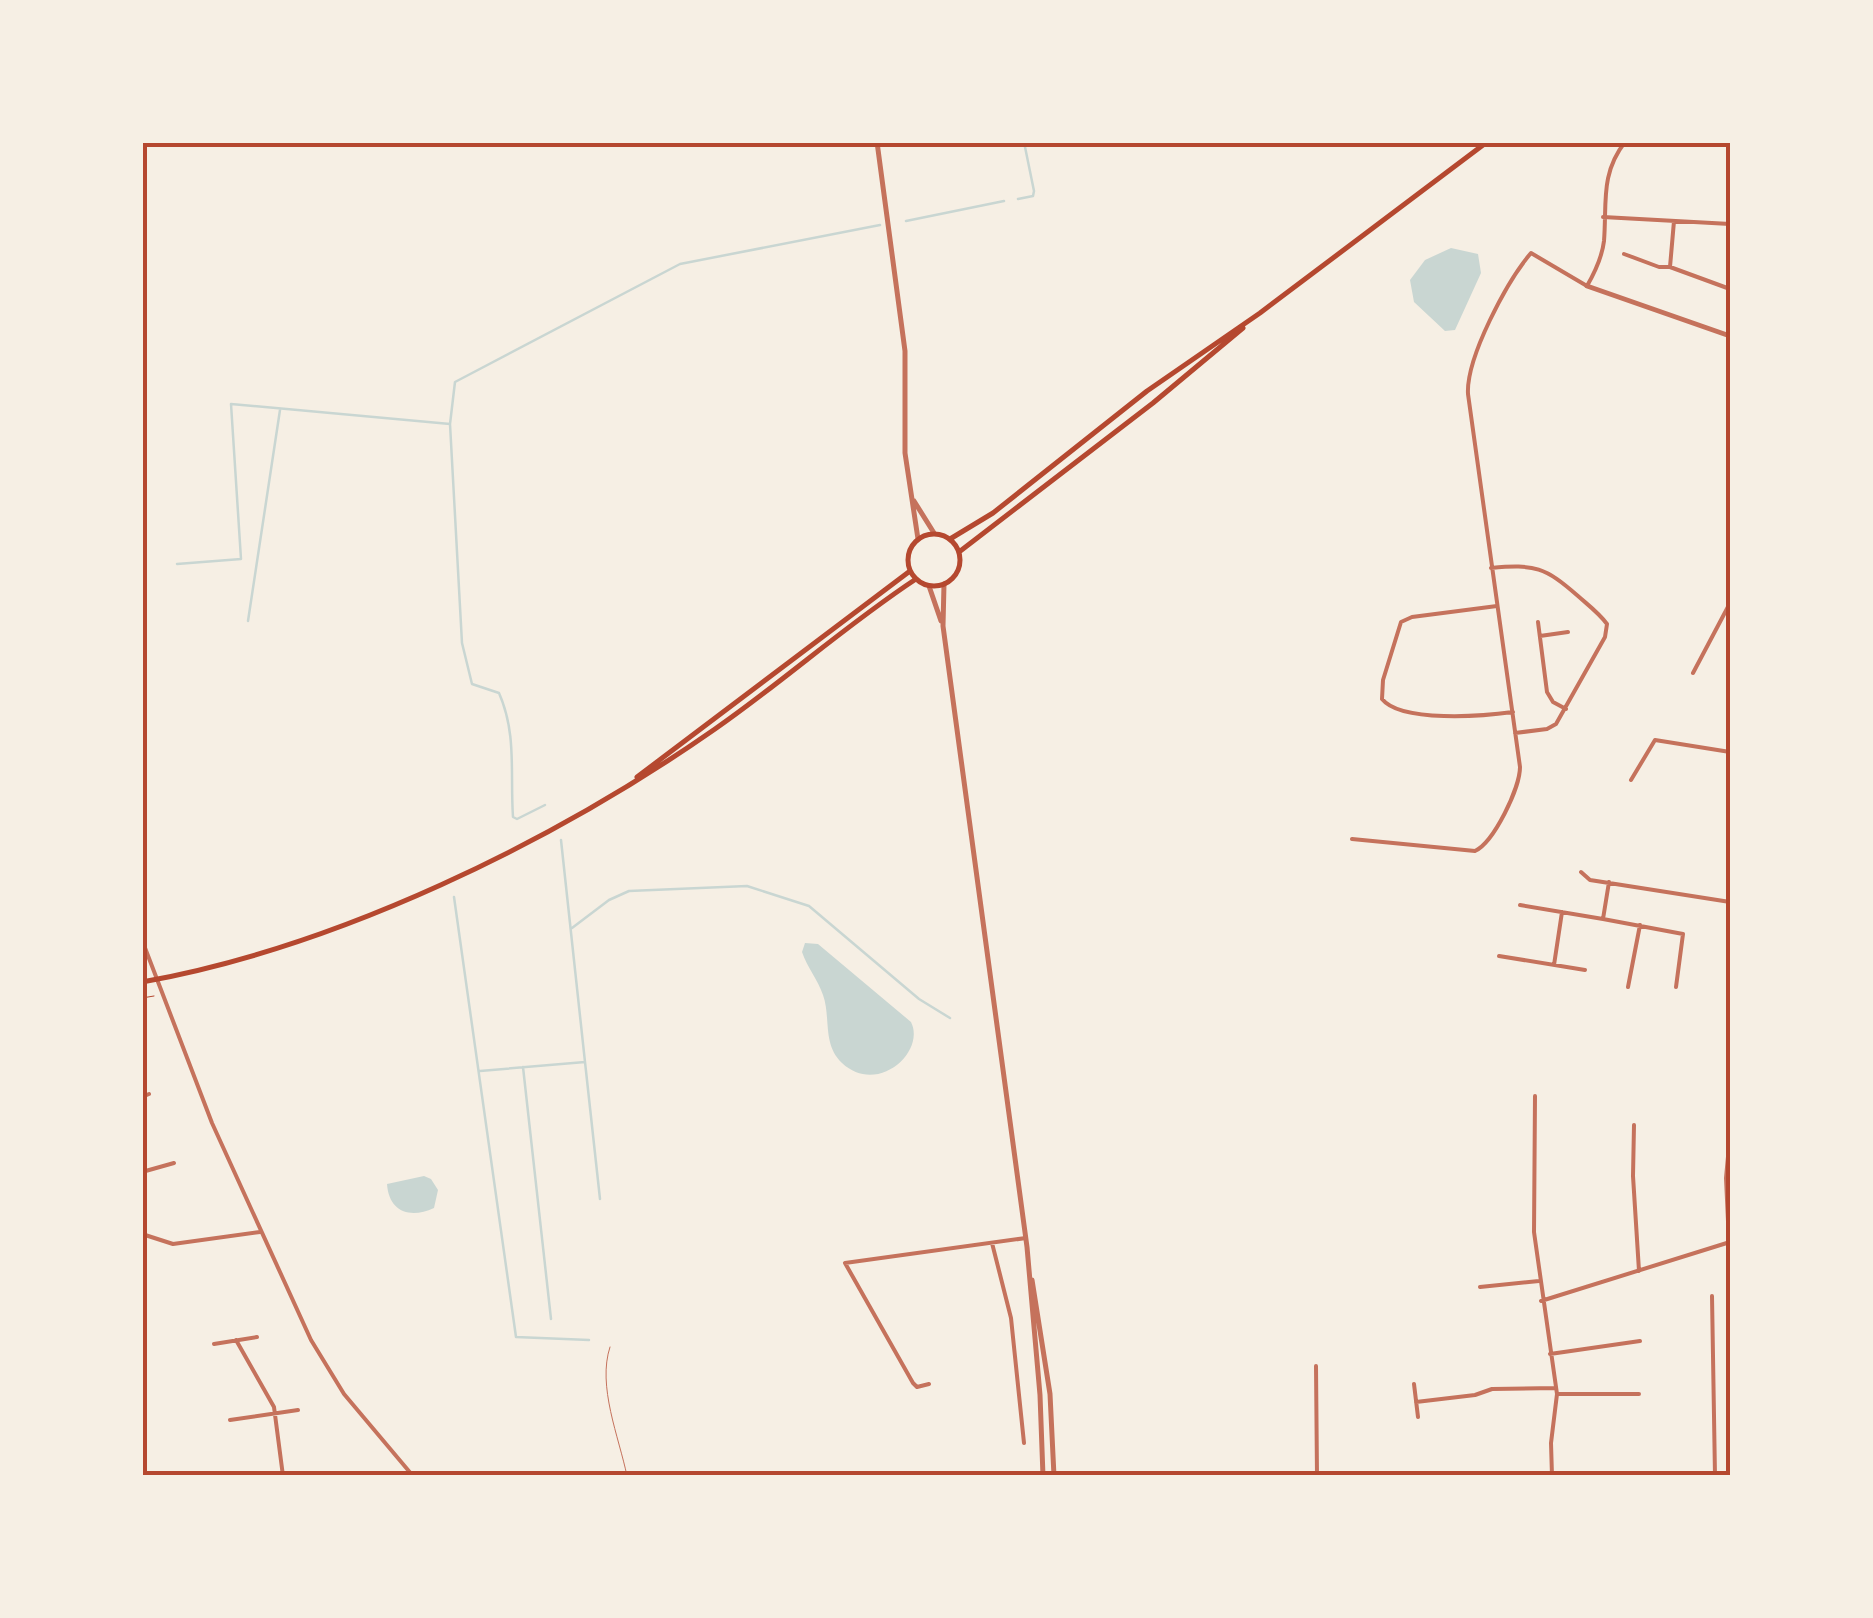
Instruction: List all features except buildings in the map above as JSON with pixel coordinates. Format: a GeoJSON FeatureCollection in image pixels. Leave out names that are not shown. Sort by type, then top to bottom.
{"type":"FeatureCollection","features":[{"type":"Feature","properties":{"kind":"main road"},"geometry":{"type":"LineString","coordinates":[[950,539],[993,513],[1147,391],[1260,313],[1487,142]]}},
{"type":"Feature","properties":{"kind":"main road"},"geometry":{"type":"LineString","coordinates":[[959,552],[1153,403],[1260,313]]}},
{"type":"Feature","properties":{"kind":"main road"},"geometry":{"type":"LineString","coordinates":[[934,533],[950,539],[959,552],[957,573],[944,584],[929,586],[916,579],[910,571],[908,554],[918,538],[934,533]]}},
{"type":"Feature","properties":{"kind":"main road"},"geometry":{"type":"LineString","coordinates":[[631,782],[652,762],[910,571]]}},
{"type":"Feature","properties":{"kind":"main road"},"geometry":{"type":"LineString","coordinates":[[142,982],[280,945],[375,912],[550,830],[656,769],[769,691],[916,579]]}},
{"type":"Feature","properties":{"kind":"street"},"geometry":{"type":"LineString","coordinates":[[877,142],[906,351],[905,452],[918,538]]}},
{"type":"Feature","properties":{"kind":"street"},"geometry":{"type":"LineString","coordinates":[[1588,286],[1604,245],[1606,177],[1625,142]]}},
{"type":"Feature","properties":{"kind":"street"},"geometry":{"type":"LineString","coordinates":[[1603,217],[1730,224]]}},
{"type":"Feature","properties":{"kind":"street"},"geometry":{"type":"LineString","coordinates":[[1670,267],[1674,221]]}},
{"type":"Feature","properties":{"kind":"street"},"geometry":{"type":"LineString","coordinates":[[1352,840],[1466,851],[1484,847],[1520,778],[1468,382],[1473,362],[1510,281],[1531,253],[1588,286],[1730,336]]}},
{"type":"Feature","properties":{"kind":"street"},"geometry":{"type":"LineString","coordinates":[[1624,254],[1730,289]]}},
{"type":"Feature","properties":{"kind":"street"},"geometry":{"type":"LineString","coordinates":[[913,499],[934,533]]}},
{"type":"Feature","properties":{"kind":"street"},"geometry":{"type":"LineString","coordinates":[[1492,568],[1524,565],[1553,574],[1607,624],[1605,637],[1556,724],[1515,734]]}},
{"type":"Feature","properties":{"kind":"street"},"geometry":{"type":"LineString","coordinates":[[944,584],[943,626],[1026,1238],[1044,1476]]}},
{"type":"Feature","properties":{"kind":"street"},"geometry":{"type":"LineString","coordinates":[[929,586],[943,626]]}},
{"type":"Feature","properties":{"kind":"street"},"geometry":{"type":"LineString","coordinates":[[1693,672],[1730,605]]}},
{"type":"Feature","properties":{"kind":"street"},"geometry":{"type":"LineString","coordinates":[[1497,606],[1405,619],[1396,629],[1380,692],[1386,704],[1396,709],[1472,718],[1512,712]]}},
{"type":"Feature","properties":{"kind":"street"},"geometry":{"type":"LineString","coordinates":[[1538,622],[1547,692],[1550,699],[1566,709]]}},
{"type":"Feature","properties":{"kind":"street"},"geometry":{"type":"LineString","coordinates":[[1540,636],[1568,632]]}},
{"type":"Feature","properties":{"kind":"street"},"geometry":{"type":"LineString","coordinates":[[1631,780],[1655,740],[1730,752]]}},
{"type":"Feature","properties":{"kind":"street"},"geometry":{"type":"LineString","coordinates":[[1582,872],[1590,880],[1730,902]]}},
{"type":"Feature","properties":{"kind":"street"},"geometry":{"type":"LineString","coordinates":[[1603,919],[1609,882]]}},
{"type":"Feature","properties":{"kind":"street"},"geometry":{"type":"LineString","coordinates":[[1520,905],[1683,934],[1676,986]]}},
{"type":"Feature","properties":{"kind":"street"},"geometry":{"type":"LineString","coordinates":[[1554,965],[1562,912]]}},
{"type":"Feature","properties":{"kind":"street"},"geometry":{"type":"LineString","coordinates":[[1628,987],[1640,925]]}},
{"type":"Feature","properties":{"kind":"street"},"geometry":{"type":"LineString","coordinates":[[142,940],[212,1123],[310,1340],[344,1394],[413,1476]]}},
{"type":"Feature","properties":{"kind":"street"},"geometry":{"type":"LineString","coordinates":[[1498,956],[1585,970]]}},
{"type":"Feature","properties":{"kind":"street"},"geometry":{"type":"LineString","coordinates":[[1535,1096],[1534,1232],[1556,1391],[1552,1476]]}},
{"type":"Feature","properties":{"kind":"street"},"geometry":{"type":"LineString","coordinates":[[1634,1125],[1639,1271]]}},
{"type":"Feature","properties":{"kind":"street"},"geometry":{"type":"LineString","coordinates":[[1541,1301],[1730,1242],[1726,1178],[1729,1146]]}},
{"type":"Feature","properties":{"kind":"street"},"geometry":{"type":"LineString","coordinates":[[142,1172],[174,1163]]}},
{"type":"Feature","properties":{"kind":"street"},"geometry":{"type":"LineString","coordinates":[[142,1234],[173,1244],[260,1232]]}},
{"type":"Feature","properties":{"kind":"street"},"geometry":{"type":"LineString","coordinates":[[929,1384],[912,1384],[845,1263],[1026,1238]]}},
{"type":"Feature","properties":{"kind":"street"},"geometry":{"type":"LineString","coordinates":[[992,1243],[1011,1318],[1024,1443]]}},
{"type":"Feature","properties":{"kind":"street"},"geometry":{"type":"LineString","coordinates":[[1030,1274],[1036,1290],[1050,1394],[1054,1476]]}},
{"type":"Feature","properties":{"kind":"street"},"geometry":{"type":"LineString","coordinates":[[1480,1287],[1539,1281]]}},
{"type":"Feature","properties":{"kind":"street"},"geometry":{"type":"LineString","coordinates":[[1712,1296],[1716,1476]]}},
{"type":"Feature","properties":{"kind":"street"},"geometry":{"type":"LineString","coordinates":[[214,1344],[257,1337]]}},
{"type":"Feature","properties":{"kind":"street"},"geometry":{"type":"LineString","coordinates":[[236,1340],[274,1414],[283,1476]]}},
{"type":"Feature","properties":{"kind":"street"},"geometry":{"type":"LineString","coordinates":[[1550,1354],[1640,1341]]}},
{"type":"Feature","properties":{"kind":"street"},"geometry":{"type":"LineString","coordinates":[[1316,1366],[1317,1476]]}},
{"type":"Feature","properties":{"kind":"street"},"geometry":{"type":"LineString","coordinates":[[1414,1384],[1418,1417]]}},
{"type":"Feature","properties":{"kind":"street"},"geometry":{"type":"LineString","coordinates":[[1416,1402],[1492,1389],[1639,1394]]}},
{"type":"Feature","properties":{"kind":"street"},"geometry":{"type":"LineString","coordinates":[[230,1420],[298,1410]]}},
{"type":"Feature","properties":{"kind":"lane"},"geometry":{"type":"LineString","coordinates":[[610,1347],[607,1365],[611,1410],[627,1476]]}},
{"type":"Feature","properties":{"kind":"path"},"geometry":{"type":"LineString","coordinates":[[142,998],[162,995]]}},
{"type":"Feature","properties":{"kind":"shaded area"},"geometry":{"type":"Polygon","coordinates":[[[1451,248],[1478,254],[1481,273],[1455,330],[1445,331],[1414,302],[1410,280],[1425,260],[1451,248]]]}},
{"type":"Feature","properties":{"kind":"shaded area"},"geometry":{"type":"Polygon","coordinates":[[[805,943],[818,944],[911,1022],[911,1046],[895,1066],[870,1075],[856,1072],[836,1056],[829,1039],[823,995],[802,952],[805,943]]]}},
{"type":"Feature","properties":{"kind":"shaded area"},"geometry":{"type":"Polygon","coordinates":[[[424,1176],[438,1190],[434,1208],[409,1213],[396,1207],[387,1184],[424,1176]]]}},
{"type":"Feature","properties":{"kind":"waterway"},"geometry":{"type":"LineString","coordinates":[[1018,199],[1033,196],[1034,191],[1024,142]]}},
{"type":"Feature","properties":{"kind":"waterway"},"geometry":{"type":"LineString","coordinates":[[906,221],[1004,201]]}},
{"type":"Feature","properties":{"kind":"waterway"},"geometry":{"type":"LineString","coordinates":[[545,805],[517,819],[513,817],[511,739],[505,708],[499,693],[472,684],[462,643],[450,424],[455,382],[680,264],[880,225]]}},
{"type":"Feature","properties":{"kind":"waterway"},"geometry":{"type":"LineString","coordinates":[[177,564],[241,559],[231,404],[450,424]]}},
{"type":"Feature","properties":{"kind":"waterway"},"geometry":{"type":"LineString","coordinates":[[248,621],[280,410]]}},
{"type":"Feature","properties":{"kind":"waterway"},"geometry":{"type":"LineString","coordinates":[[480,1071],[585,1062],[561,840]]}},
{"type":"Feature","properties":{"kind":"waterway"},"geometry":{"type":"LineString","coordinates":[[572,928],[609,900],[629,891],[747,886],[809,906],[919,999],[950,1018]]}},
{"type":"Feature","properties":{"kind":"waterway"},"geometry":{"type":"LineString","coordinates":[[454,897],[516,1337],[589,1340]]}},
{"type":"Feature","properties":{"kind":"waterway"},"geometry":{"type":"LineString","coordinates":[[585,1062],[600,1199]]}},
{"type":"Feature","properties":{"kind":"waterway"},"geometry":{"type":"LineString","coordinates":[[523,1067],[551,1319]]}}]}
